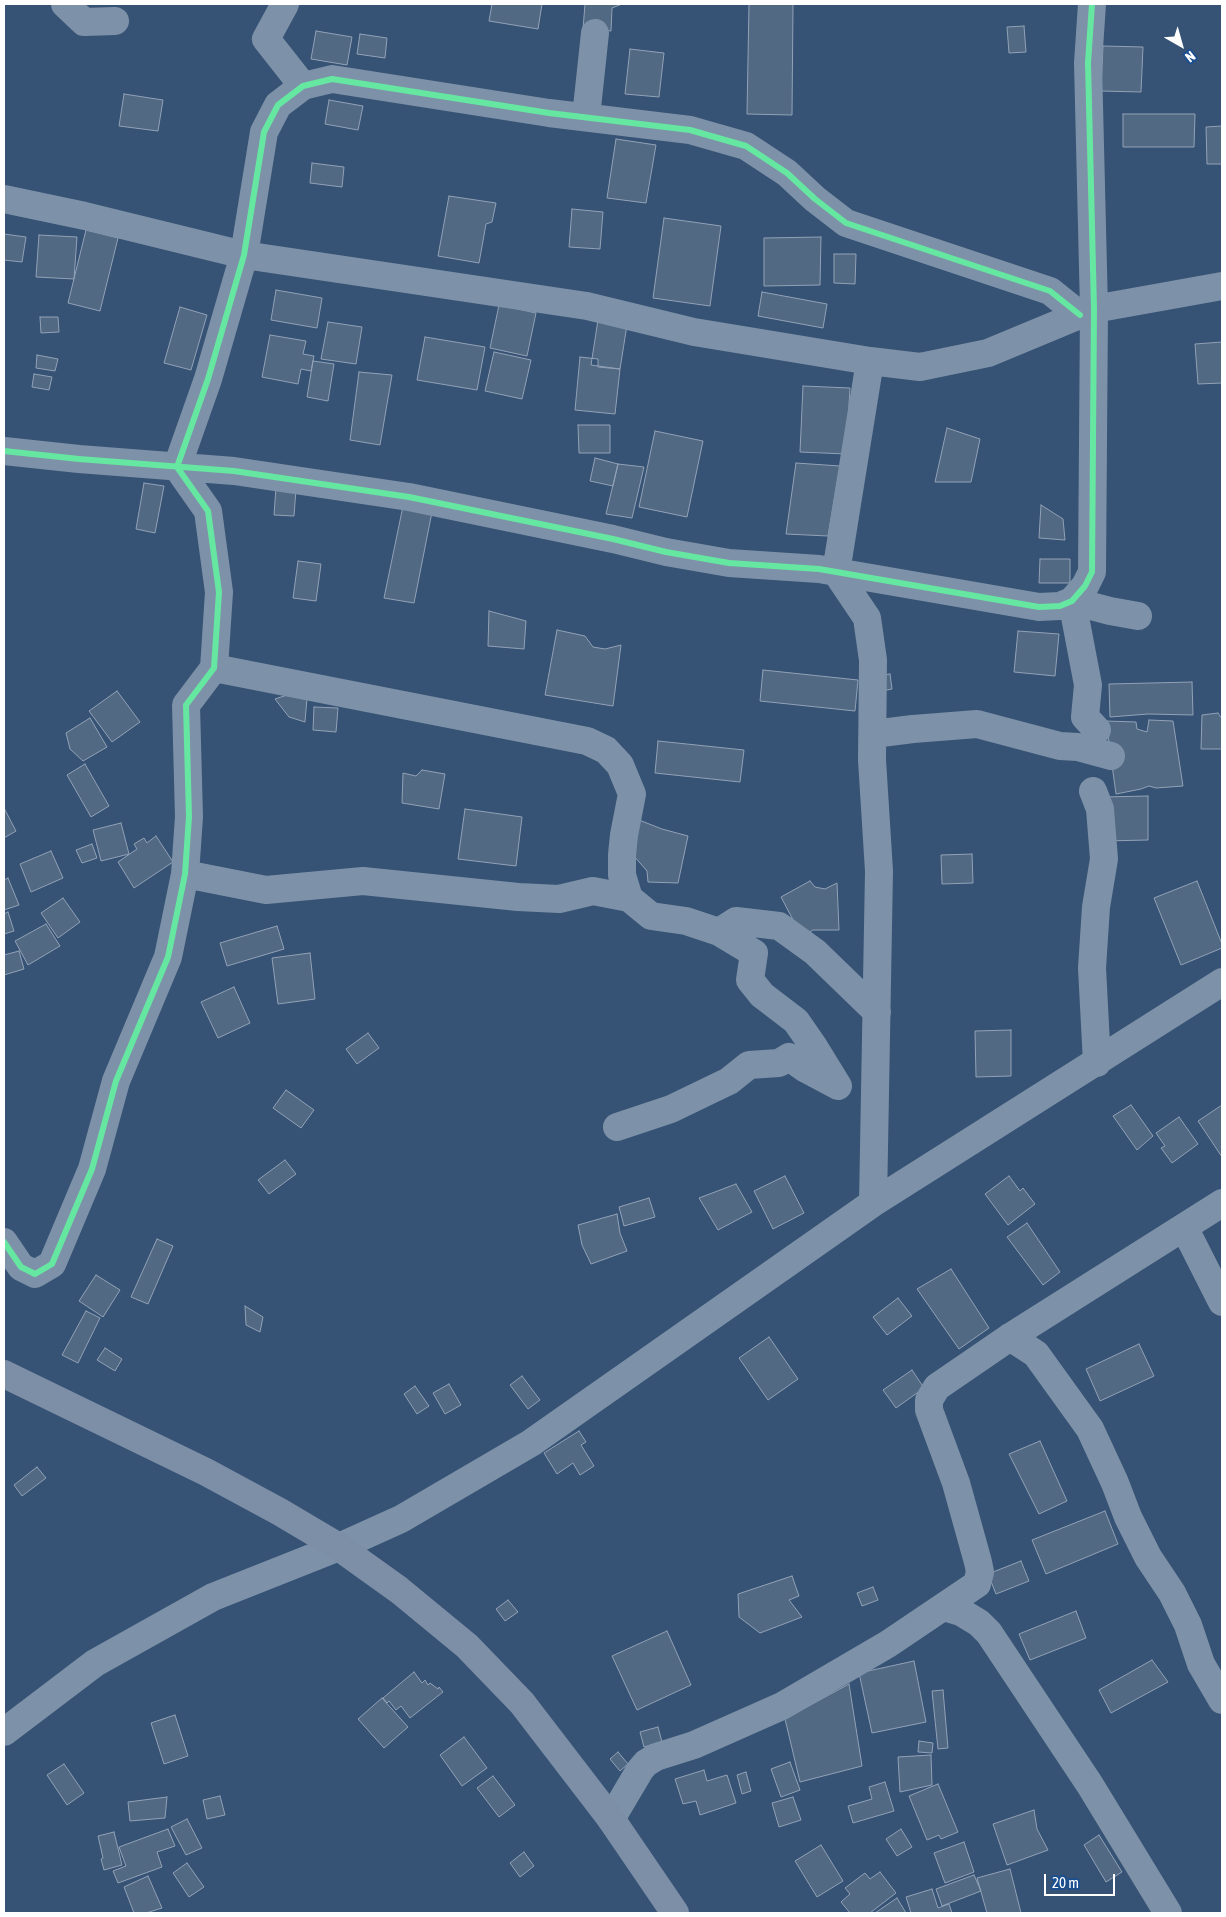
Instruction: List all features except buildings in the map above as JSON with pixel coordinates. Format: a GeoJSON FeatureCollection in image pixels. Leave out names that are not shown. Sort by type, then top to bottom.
{"type":"FeatureCollection","features":[{"type":"Feature","properties":{"kind":"main road"},"geometry":{"type":"LineString","coordinates":[[4,1374],[206,1472],[280,1512],[339,1547],[399,1590],[467,1646],[522,1703],[611,1819],[675,1913]]}},
{"type":"Feature","properties":{"kind":"street"},"geometry":{"type":"LineString","coordinates":[[65,4],[84,22],[115,20]]}},
{"type":"Feature","properties":{"kind":"street"},"geometry":{"type":"LineString","coordinates":[[285,4],[266,39],[303,86]]}},
{"type":"Feature","properties":{"kind":"street"},"geometry":{"type":"LineString","coordinates":[[4,451],[234,471],[409,497],[613,538],[666,552],[729,563],[820,569],[1039,607],[1060,606],[1072,601],[1085,586],[1092,572],[1087,312],[1088,63],[1092,4]]}},
{"type":"Feature","properties":{"kind":"street"},"geometry":{"type":"LineString","coordinates":[[586,117],[595,33]]}},
{"type":"Feature","properties":{"kind":"street"},"geometry":{"type":"LineString","coordinates":[[178,467],[208,379],[244,255],[264,132],[278,105],[303,86],[332,80],[586,117],[690,130],[746,146],[787,174],[815,200],[846,224],[1050,291],[1087,312]]}},
{"type":"Feature","properties":{"kind":"street"},"geometry":{"type":"LineString","coordinates":[[4,199],[86,216],[244,255],[587,306],[694,332],[870,361],[920,367],[988,353],[1087,312],[1222,286]]}},
{"type":"Feature","properties":{"kind":"street"},"geometry":{"type":"LineString","coordinates":[[870,361],[836,572],[867,618],[873,660],[872,734],[879,871],[873,1203]]}},
{"type":"Feature","properties":{"kind":"street"},"geometry":{"type":"LineString","coordinates":[[4,1242],[21,1267],[35,1274],[52,1264],[92,1169],[116,1081],[168,957],[185,874],[189,817],[186,705],[214,668],[219,592],[208,511],[178,467]]}},
{"type":"Feature","properties":{"kind":"street"},"geometry":{"type":"LineString","coordinates":[[867,618],[898,583]]}},
{"type":"Feature","properties":{"kind":"street"},"geometry":{"type":"LineString","coordinates":[[1072,601],[1138,616]]}},
{"type":"Feature","properties":{"kind":"street"},"geometry":{"type":"LineString","coordinates":[[1072,601],[1088,685],[1085,717],[1097,730]]}},
{"type":"Feature","properties":{"kind":"street"},"geometry":{"type":"LineString","coordinates":[[214,668],[587,741],[606,750],[620,766],[632,794],[622,854],[622,875],[629,898]]}},
{"type":"Feature","properties":{"kind":"street"},"geometry":{"type":"LineString","coordinates":[[872,734],[977,724],[1060,746],[1078,747],[1111,756]]}},
{"type":"Feature","properties":{"kind":"street"},"geometry":{"type":"LineString","coordinates":[[1093,791],[1100,809],[1104,859],[1096,907],[1092,968],[1097,1063]]}},
{"type":"Feature","properties":{"kind":"street"},"geometry":{"type":"LineString","coordinates":[[185,874],[266,890],[363,881],[518,897],[559,899],[593,891],[629,898],[651,916],[686,920],[719,932],[754,953],[750,980],[762,995],[796,1021],[838,1086]]}},
{"type":"Feature","properties":{"kind":"street"},"geometry":{"type":"LineString","coordinates":[[719,932],[736,921],[779,926],[815,952],[877,1012]]}},
{"type":"Feature","properties":{"kind":"street"},"geometry":{"type":"LineString","coordinates":[[4,1732],[95,1663],[213,1597],[339,1547],[401,1519],[531,1443],[873,1203],[1097,1063],[1222,982]]}},
{"type":"Feature","properties":{"kind":"street"},"geometry":{"type":"LineString","coordinates":[[618,1127],[670,1109],[729,1082],[749,1065],[779,1063],[789,1057],[806,1069],[838,1086],[875,1099]]}},
{"type":"Feature","properties":{"kind":"street"},"geometry":{"type":"LineString","coordinates":[[611,1819],[646,1763],[694,1745],[782,1706],[888,1644],[978,1584],[980,1572],[978,1562],[956,1483],[929,1410],[929,1400],[937,1387],[1010,1337],[1222,1203]]}},
{"type":"Feature","properties":{"kind":"street"},"geometry":{"type":"LineString","coordinates":[[1184,1227],[1222,1302]]}},
{"type":"Feature","properties":{"kind":"street"},"geometry":{"type":"LineString","coordinates":[[1010,1337],[1036,1354],[1090,1429],[1132,1525],[1148,1557],[1172,1593],[1188,1625],[1201,1664],[1222,1700]]}},
{"type":"Feature","properties":{"kind":"street"},"geometry":{"type":"LineString","coordinates":[[972,1588],[979,1623]]}},
{"type":"Feature","properties":{"kind":"street"},"geometry":{"type":"LineString","coordinates":[[944,1607],[961,1612],[979,1623],[989,1633],[1090,1785],[1168,1913]]}},
{"type":"Feature","properties":{"kind":"cycle path"},"geometry":{"type":"LineString","coordinates":[[4,451],[234,471],[409,497],[613,539],[666,552],[729,563],[819,569],[1039,607],[1060,606],[1072,601],[1085,586],[1092,572],[1094,309],[1088,63],[1092,4]]}},
{"type":"Feature","properties":{"kind":"cycle path"},"geometry":{"type":"LineString","coordinates":[[4,1242],[21,1267],[35,1274],[52,1264],[92,1169],[116,1081],[168,957],[185,874],[189,817],[186,705],[214,668],[219,592],[208,511],[177,467],[208,379],[244,255],[264,132],[278,105],[303,86],[332,79],[549,113],[690,130],[746,146],[787,173],[815,199],[846,223],[1050,291],[1080,315]]}}]}
